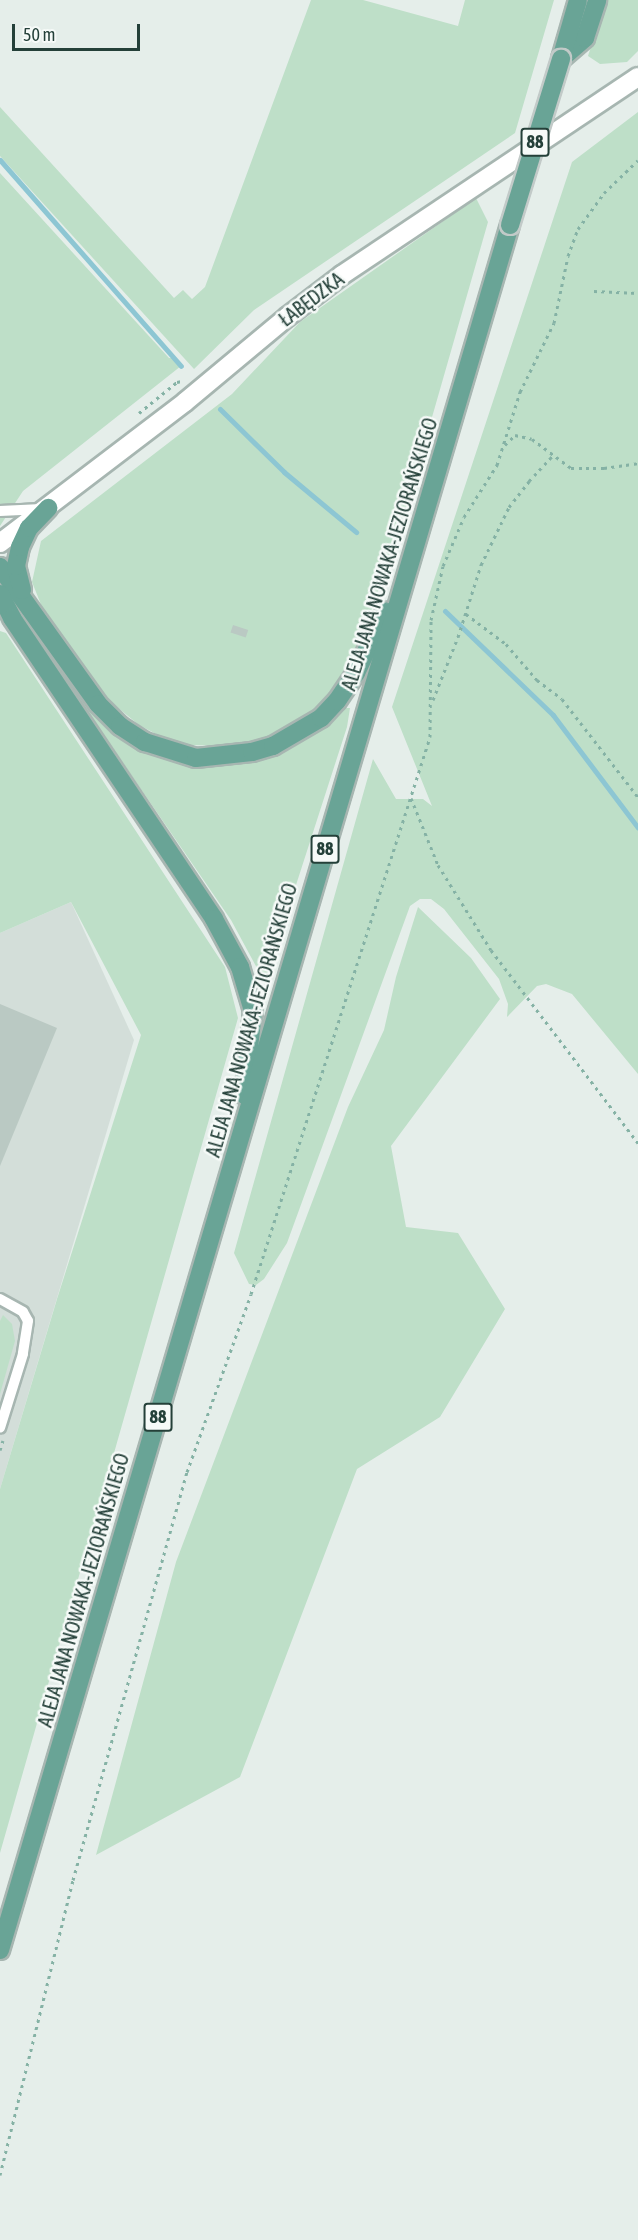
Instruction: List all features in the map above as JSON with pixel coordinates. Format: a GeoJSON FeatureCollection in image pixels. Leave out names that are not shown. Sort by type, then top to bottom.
{"type":"FeatureCollection","features":[{"type":"Feature","properties":{"kind":"main road","name":"ALEJA JANA NOWAKA-JEZIORAŃSKIEGO"},"geometry":{"type":"LineString","coordinates":[[0,1950],[411,556],[578,0]]}},
{"type":"Feature","properties":{"kind":"main road"},"geometry":{"type":"LineString","coordinates":[[561,59],[585,38],[597,0]]}},
{"type":"Feature","properties":{"kind":"main road"},"geometry":{"type":"LineString","coordinates":[[29,606],[18,579],[16,566],[20,547],[29,528],[48,508]]}},
{"type":"Feature","properties":{"kind":"main road"},"geometry":{"type":"LineString","coordinates":[[0,567],[98,704],[120,726],[145,742],[196,758],[227,756],[273,746],[321,718],[338,701],[357,673],[411,556]]}},
{"type":"Feature","properties":{"kind":"main road"},"geometry":{"type":"LineString","coordinates":[[0,594],[12,618],[214,919],[240,967],[253,1011],[239,1141]]}},
{"type":"Feature","properties":{"kind":"main road"},"geometry":{"type":"LineString","coordinates":[[0,605],[12,618]]}},
{"type":"Feature","properties":{"kind":"street","name":"ŁABĘDZKA"},"geometry":{"type":"LineString","coordinates":[[0,543],[48,508],[342,275],[638,77]]}},
{"type":"Feature","properties":{"kind":"lane"},"geometry":{"type":"LineString","coordinates":[[0,511],[48,508]]}},
{"type":"Feature","properties":{"kind":"lane"},"geometry":{"type":"LineString","coordinates":[[0,1299],[23,1312],[28,1330],[0,1428]]}},
{"type":"Feature","properties":{"kind":"path"},"geometry":{"type":"LineString","coordinates":[[0,2175],[73,1880],[187,1472],[251,1294],[430,737],[431,620],[443,566],[451,542],[497,465],[520,392],[556,316],[572,242],[604,193],[638,160]]}},
{"type":"Feature","properties":{"kind":"path"},"geometry":{"type":"LineString","coordinates":[[594,291],[638,293]]}},
{"type":"Feature","properties":{"kind":"path"},"geometry":{"type":"LineString","coordinates":[[503,447],[514,435],[532,439],[572,468],[604,468],[638,464]]}},
{"type":"Feature","properties":{"kind":"path"},"geometry":{"type":"LineString","coordinates":[[432,702],[466,614],[481,565],[509,507],[554,454]]}},
{"type":"Feature","properties":{"kind":"path"},"geometry":{"type":"LineString","coordinates":[[466,614],[506,644],[537,680],[562,699],[638,797]]}},
{"type":"Feature","properties":{"kind":"path"},"geometry":{"type":"LineString","coordinates":[[410,796],[438,865],[491,950],[638,1143]]}},
{"type":"Feature","properties":{"kind":"shaded area"},"geometry":{"type":"Polygon","coordinates":[[[71,902],[134,1040],[0,1489],[0,933],[71,902]]]}},
{"type":"Feature","properties":{"kind":"green space"},"geometry":{"type":"Polygon","coordinates":[[[311,0],[363,0],[458,26],[465,0],[554,0],[515,133],[254,310],[194,369],[0,156],[0,107],[174,298],[183,290],[192,299],[205,287],[311,0]]]}},
{"type":"Feature","properties":{"kind":"green space"},"geometry":{"type":"Polygon","coordinates":[[[606,0],[638,0],[638,51],[627,62],[600,64],[588,56],[606,0]]]}},
{"type":"Feature","properties":{"kind":"green space"},"geometry":{"type":"Polygon","coordinates":[[[638,112],[638,1074],[572,994],[546,984],[537,986],[507,1017],[508,1004],[499,979],[444,909],[431,899],[420,899],[410,906],[287,1243],[264,1279],[256,1285],[249,1284],[234,1253],[373,759],[396,799],[423,799],[432,806],[392,707],[572,162],[638,112]]]}},
{"type":"Feature","properties":{"kind":"green space"},"geometry":{"type":"Polygon","coordinates":[[[0,173],[169,358],[173,358],[181,366],[23,491],[0,526],[0,173]]]}},
{"type":"Feature","properties":{"kind":"green space"},"geometry":{"type":"Polygon","coordinates":[[[476,198],[488,222],[408,501],[359,648],[329,699],[289,727],[260,740],[232,746],[190,745],[158,735],[139,725],[106,698],[46,617],[32,582],[41,541],[232,394],[300,322],[476,198]]]}},
{"type":"Feature","properties":{"kind":"green space"},"geometry":{"type":"Polygon","coordinates":[[[3,578],[89,703],[202,765],[245,762],[268,757],[298,744],[345,708],[350,708],[347,727],[266,978],[257,968],[231,920],[4,590],[3,578]]]}},
{"type":"Feature","properties":{"kind":"green space"},"geometry":{"type":"Polygon","coordinates":[[[0,631],[6,633],[225,967],[238,1018],[0,1853],[0,1489],[57,1299],[141,1035],[71,902],[0,933],[0,631]]]}},
{"type":"Feature","properties":{"kind":"green space"},"geometry":{"type":"Polygon","coordinates":[[[418,907],[471,958],[500,999],[391,1146],[406,1227],[458,1233],[505,1309],[440,1417],[357,1469],[240,1777],[96,1855],[176,1562],[348,1107],[384,1030],[396,977],[418,907]]]}},
{"type":"Feature","properties":{"kind":"green space"},"geometry":{"type":"Polygon","coordinates":[[[3,1315],[12,1324],[15,1341],[0,1394],[0,1321],[3,1315]]]}},
{"type":"Feature","properties":{"kind":"building"},"geometry":{"type":"Polygon","coordinates":[[[233,625],[248,630],[246,638],[231,633],[233,625]]]}},
{"type":"Feature","properties":{"kind":"building"},"geometry":{"type":"Polygon","coordinates":[[[0,1004],[57,1028],[0,1166],[0,1004]]]}},
{"type":"Feature","properties":{"kind":"waterway"},"geometry":{"type":"LineString","coordinates":[[0,160],[181,366]]}},
{"type":"Feature","properties":{"kind":"waterway"},"geometry":{"type":"LineString","coordinates":[[220,409],[284,472],[356,532]]}},
{"type":"Feature","properties":{"kind":"waterway"},"geometry":{"type":"LineString","coordinates":[[445,611],[553,715],[638,828]]}}]}
